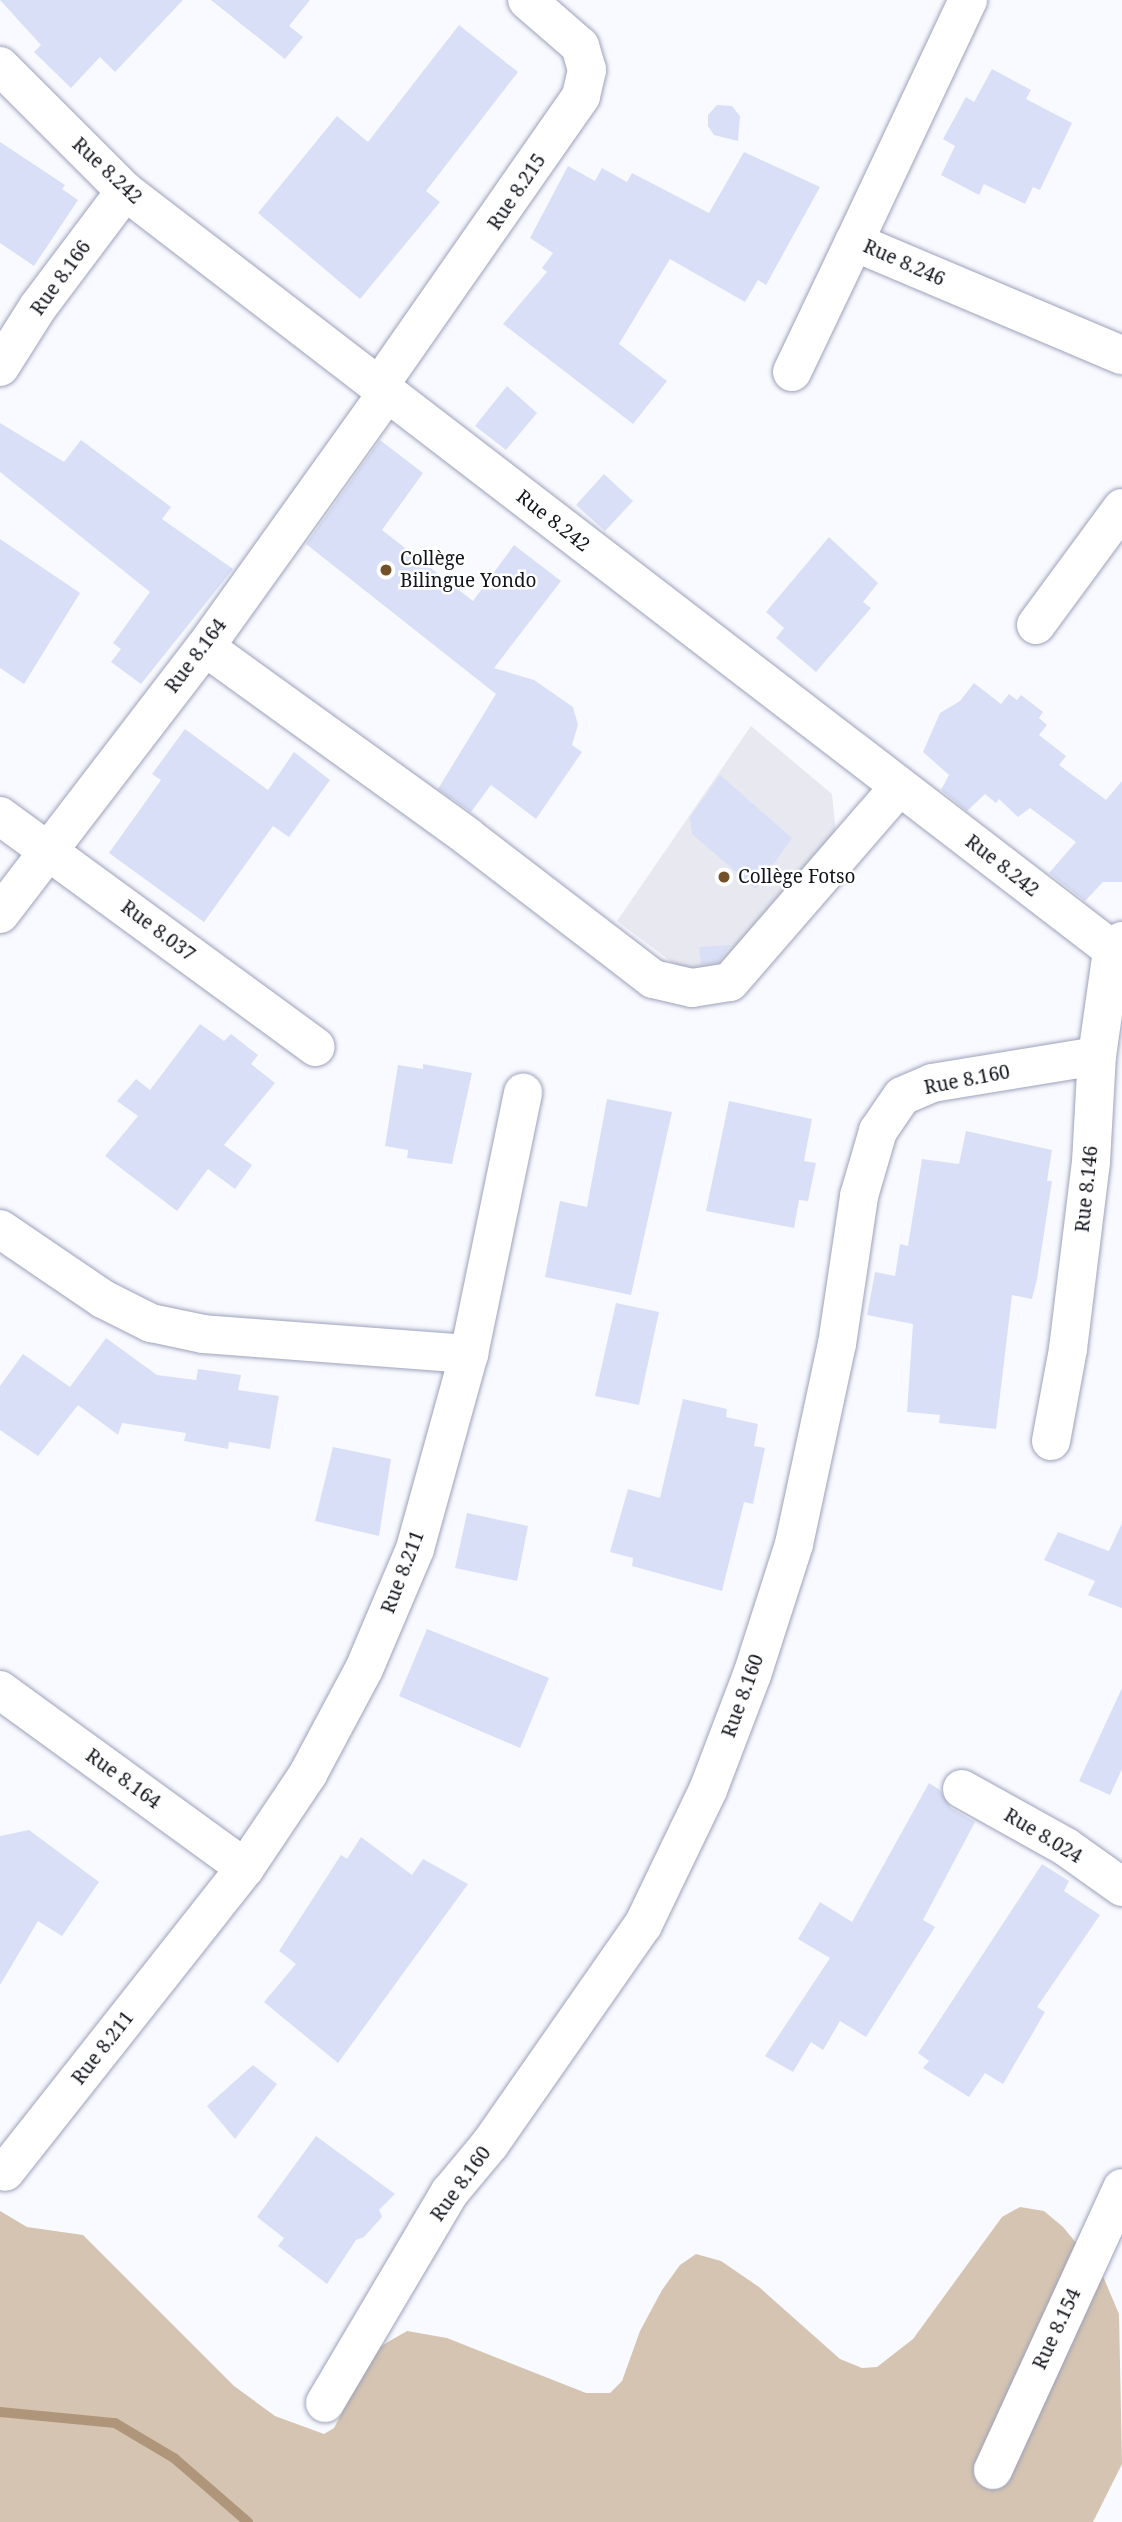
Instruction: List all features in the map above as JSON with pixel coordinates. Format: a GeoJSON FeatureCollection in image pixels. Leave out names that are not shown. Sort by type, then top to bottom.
{"type":"FeatureCollection","features":[{"type":"Feature","properties":{"kind":"street","name":"Rue 8.215"},"geometry":{"type":"LineString","coordinates":[[383,390],[581,96],[587,70],[580,46],[527,0]]}},
{"type":"Feature","properties":{"kind":"street","name":"Rue 8.246"},"geometry":{"type":"LineString","coordinates":[[968,0],[855,242],[1122,355]]}},
{"type":"Feature","properties":{"kind":"street","name":"Rue 8.242"},"geometry":{"type":"LineString","coordinates":[[0,66],[125,191],[899,787],[1119,949]]}},
{"type":"Feature","properties":{"kind":"street","name":"Rue 8.166"},"geometry":{"type":"LineString","coordinates":[[0,367],[38,307],[125,191]]}},
{"type":"Feature","properties":{"kind":"street"},"geometry":{"type":"LineString","coordinates":[[792,372],[855,242]]}},
{"type":"Feature","properties":{"kind":"street","name":"Rue 8.164"},"geometry":{"type":"LineString","coordinates":[[0,914],[205,647],[383,390]]}},
{"type":"Feature","properties":{"kind":"street"},"geometry":{"type":"LineString","coordinates":[[1036,625],[1122,508]]}},
{"type":"Feature","properties":{"kind":"street"},"geometry":{"type":"LineString","coordinates":[[205,647],[468,836],[653,979],[692,988],[730,982],[899,787]]}},
{"type":"Feature","properties":{"kind":"street","name":"Rue 8.037"},"geometry":{"type":"LineString","coordinates":[[0,816],[316,1047]]}},
{"type":"Feature","properties":{"kind":"street","name":"Rue 8.146"},"geometry":{"type":"LineString","coordinates":[[1051,1441],[1068,1349],[1089,1176],[1097,1056],[1119,949]]}},
{"type":"Feature","properties":{"kind":"street","name":"Rue 8.160"},"geometry":{"type":"LineString","coordinates":[[325,2403],[450,2192],[490,2144],[643,1925],[708,1790],[752,1675],[794,1544],[837,1344],[859,1196],[878,1130],[902,1096],[932,1083],[1097,1056]]}},
{"type":"Feature","properties":{"kind":"street","name":"Rue 8.211"},"geometry":{"type":"LineString","coordinates":[[5,2172],[245,1868],[308,1774],[364,1669],[415,1549],[469,1354],[523,1093]]}},
{"type":"Feature","properties":{"kind":"street"},"geometry":{"type":"LineString","coordinates":[[0,1229],[103,1299],[151,1323],[204,1334],[469,1354]]}},
{"type":"Feature","properties":{"kind":"street","name":"Rue 8.164"},"geometry":{"type":"LineString","coordinates":[[0,1690],[245,1868]]}},
{"type":"Feature","properties":{"kind":"street","name":"Rue 8.024"},"geometry":{"type":"LineString","coordinates":[[962,1789],[1066,1847],[1122,1886]]}},
{"type":"Feature","properties":{"kind":"street","name":"Rue 8.154"},"geometry":{"type":"LineString","coordinates":[[993,2470],[1122,2188]]}},
{"type":"Feature","properties":{"kind":"shaded area","name":"Collège Fotso"},"geometry":{"type":"Polygon","coordinates":[[[751,726],[832,794],[836,833],[741,958],[689,975],[617,921],[751,726]]]}},
{"type":"Feature","properties":{"kind":"shaded area"},"geometry":{"type":"Polygon","coordinates":[[[1020,2207],[1044,2211],[1063,2227],[1102,2274],[1119,2314],[1122,2464],[1093,2522],[0,2522],[0,2211],[27,2227],[83,2235],[234,2386],[275,2416],[324,2434],[334,2428],[374,2350],[407,2331],[447,2338],[586,2393],[610,2393],[622,2381],[640,2331],[662,2290],[680,2265],[696,2254],[721,2261],[759,2287],[840,2359],[862,2368],[877,2367],[913,2339],[1002,2217],[1020,2207]]]}},
{"type":"Feature","properties":{"kind":"building"},"geometry":{"type":"Polygon","coordinates":[[[0,0],[183,0],[115,72],[100,57],[71,88],[34,52],[41,45],[0,0]]]}},
{"type":"Feature","properties":{"kind":"building"},"geometry":{"type":"Polygon","coordinates":[[[211,0],[310,0],[289,26],[303,37],[285,59],[211,0]]]}},
{"type":"Feature","properties":{"kind":"building"},"geometry":{"type":"Polygon","coordinates":[[[459,25],[518,72],[426,191],[440,202],[360,299],[258,213],[337,116],[368,142],[459,25]]]}},
{"type":"Feature","properties":{"kind":"building"},"geometry":{"type":"Polygon","coordinates":[[[992,69],[1031,90],[1026,99],[1072,123],[1040,190],[1033,187],[1025,204],[984,184],[979,195],[941,175],[955,146],[943,139],[966,97],[974,102],[992,69]]]}},
{"type":"Feature","properties":{"kind":"building"},"geometry":{"type":"Polygon","coordinates":[[[717,105],[732,106],[740,116],[738,141],[714,135],[708,126],[708,115],[717,105]]]}},
{"type":"Feature","properties":{"kind":"building"},"geometry":{"type":"Polygon","coordinates":[[[0,142],[65,185],[62,189],[78,200],[34,266],[0,243],[0,142]]]}},
{"type":"Feature","properties":{"kind":"building"},"geometry":{"type":"Polygon","coordinates":[[[744,152],[820,187],[766,285],[758,280],[745,302],[670,259],[619,344],[667,381],[633,424],[503,324],[547,272],[542,268],[553,253],[530,238],[568,166],[595,181],[602,168],[627,182],[632,173],[709,213],[744,152]]]}},
{"type":"Feature","properties":{"kind":"building"},"geometry":{"type":"Polygon","coordinates":[[[507,386],[537,413],[506,450],[475,426],[507,386]]]}},
{"type":"Feature","properties":{"kind":"building"},"geometry":{"type":"Polygon","coordinates":[[[0,423],[64,462],[81,440],[171,507],[162,519],[233,569],[141,684],[111,662],[121,649],[113,643],[150,592],[0,472],[0,423]]]}},
{"type":"Feature","properties":{"kind":"building","name":"Collège Bilingue Yondo"},"geometry":{"type":"Polygon","coordinates":[[[380,440],[423,473],[382,530],[473,601],[514,545],[561,581],[494,668],[534,680],[573,707],[578,725],[572,745],[582,752],[536,819],[491,785],[471,812],[438,789],[496,694],[306,544],[380,440]]]}},
{"type":"Feature","properties":{"kind":"building"},"geometry":{"type":"Polygon","coordinates":[[[604,474],[633,501],[605,531],[576,505],[604,474]]]}},
{"type":"Feature","properties":{"kind":"building"},"geometry":{"type":"Polygon","coordinates":[[[829,537],[878,583],[863,602],[871,608],[816,672],[776,638],[784,628],[766,612],[829,537]]]}},
{"type":"Feature","properties":{"kind":"building"},"geometry":{"type":"Polygon","coordinates":[[[0,539],[80,593],[24,684],[0,668],[0,539]]]}},
{"type":"Feature","properties":{"kind":"building"},"geometry":{"type":"Polygon","coordinates":[[[974,683],[1001,704],[1009,694],[1017,700],[1021,695],[1043,712],[1039,718],[1047,725],[1039,735],[1066,756],[1059,765],[1106,800],[1122,781],[1122,882],[1103,882],[1085,901],[1049,873],[1076,842],[1030,808],[1018,817],[999,799],[996,803],[985,794],[967,811],[941,790],[949,775],[923,752],[940,713],[960,701],[974,683]]]}},
{"type":"Feature","properties":{"kind":"building"},"geometry":{"type":"Polygon","coordinates":[[[185,729],[268,790],[294,752],[330,780],[289,837],[273,826],[204,922],[109,853],[161,780],[152,774],[185,729]]]}},
{"type":"Feature","properties":{"kind":"building","name":"Collège Fotso"},"geometry":{"type":"Polygon","coordinates":[[[720,775],[792,838],[756,889],[692,834],[690,817],[720,775]]]}},
{"type":"Feature","properties":{"kind":"building"},"geometry":{"type":"Polygon","coordinates":[[[730,945],[719,962],[701,964],[699,947],[730,945]]]}},
{"type":"Feature","properties":{"kind":"building"},"geometry":{"type":"Polygon","coordinates":[[[200,1024],[224,1041],[231,1034],[258,1055],[251,1064],[275,1083],[224,1145],[252,1165],[235,1189],[208,1169],[177,1211],[105,1156],[138,1116],[117,1101],[136,1079],[150,1090],[200,1024]]]}},
{"type":"Feature","properties":{"kind":"building"},"geometry":{"type":"Polygon","coordinates":[[[423,1064],[472,1073],[452,1164],[407,1158],[408,1150],[385,1146],[398,1065],[423,1069],[423,1064]]]}},
{"type":"Feature","properties":{"kind":"building"},"geometry":{"type":"Polygon","coordinates":[[[607,1099],[672,1112],[631,1295],[545,1277],[560,1201],[587,1207],[607,1099]]]}},
{"type":"Feature","properties":{"kind":"building"},"geometry":{"type":"Polygon","coordinates":[[[729,1101],[812,1119],[804,1161],[816,1163],[808,1201],[799,1200],[794,1228],[706,1211],[729,1101]]]}},
{"type":"Feature","properties":{"kind":"building"},"geometry":{"type":"Polygon","coordinates":[[[966,1131],[1052,1150],[1047,1181],[1052,1181],[1032,1299],[1012,1295],[996,1429],[939,1423],[940,1415],[907,1412],[913,1324],[867,1315],[875,1272],[895,1276],[900,1244],[908,1246],[922,1159],[959,1164],[966,1131]]]}},
{"type":"Feature","properties":{"kind":"building"},"geometry":{"type":"Polygon","coordinates":[[[616,1303],[659,1312],[639,1405],[595,1396],[616,1303]]]}},
{"type":"Feature","properties":{"kind":"building"},"geometry":{"type":"Polygon","coordinates":[[[106,1338],[157,1375],[196,1380],[198,1369],[241,1375],[238,1390],[279,1396],[270,1449],[229,1442],[228,1449],[184,1441],[186,1433],[122,1423],[118,1435],[78,1405],[38,1456],[0,1430],[0,1386],[23,1354],[70,1387],[106,1338]]]}},
{"type":"Feature","properties":{"kind":"building"},"geometry":{"type":"Polygon","coordinates":[[[683,1399],[727,1409],[726,1417],[758,1424],[754,1446],[765,1448],[753,1504],[744,1502],[722,1591],[632,1566],[633,1558],[610,1552],[628,1489],[660,1498],[683,1399]]]}},
{"type":"Feature","properties":{"kind":"building"},"geometry":{"type":"Polygon","coordinates":[[[333,1447],[391,1459],[379,1536],[315,1521],[333,1447]]]}},
{"type":"Feature","properties":{"kind":"building"},"geometry":{"type":"Polygon","coordinates":[[[467,1513],[528,1526],[517,1581],[455,1568],[467,1513]]]}},
{"type":"Feature","properties":{"kind":"building"},"geometry":{"type":"Polygon","coordinates":[[[1122,1523],[1122,1608],[1088,1595],[1095,1581],[1044,1560],[1058,1532],[1109,1551],[1122,1523]]]}},
{"type":"Feature","properties":{"kind":"building"},"geometry":{"type":"Polygon","coordinates":[[[427,1629],[549,1678],[520,1748],[399,1696],[427,1629]]]}},
{"type":"Feature","properties":{"kind":"building"},"geometry":{"type":"Polygon","coordinates":[[[1122,1688],[1122,1769],[1110,1795],[1079,1781],[1122,1688]]]}},
{"type":"Feature","properties":{"kind":"building"},"geometry":{"type":"Polygon","coordinates":[[[929,1783],[940,1790],[951,1808],[975,1822],[923,1920],[935,1927],[866,2037],[840,2021],[823,2050],[811,2042],[793,2072],[765,2056],[830,1958],[798,1939],[820,1902],[852,1922],[929,1783]]]}},
{"type":"Feature","properties":{"kind":"building"},"geometry":{"type":"Polygon","coordinates":[[[29,1830],[99,1882],[62,1936],[38,1921],[0,1985],[0,1836],[29,1830]]]}},
{"type":"Feature","properties":{"kind":"building"},"geometry":{"type":"Polygon","coordinates":[[[361,1837],[412,1875],[423,1859],[468,1884],[338,2063],[264,2002],[296,1964],[279,1951],[341,1855],[347,1859],[361,1837]]]}},
{"type":"Feature","properties":{"kind":"building"},"geometry":{"type":"Polygon","coordinates":[[[1042,1864],[1069,1881],[1064,1891],[1100,1915],[1037,2007],[1045,2012],[1003,2084],[985,2073],[969,2097],[923,2068],[929,2061],[918,2053],[1042,1864]]]}},
{"type":"Feature","properties":{"kind":"building"},"geometry":{"type":"Polygon","coordinates":[[[253,2065],[277,2084],[235,2139],[207,2106],[253,2065]]]}},
{"type":"Feature","properties":{"kind":"building"},"geometry":{"type":"Polygon","coordinates":[[[316,2136],[395,2194],[379,2210],[382,2217],[364,2237],[356,2240],[327,2284],[278,2246],[284,2238],[257,2217],[316,2136]]]}},
{"type":"Feature","properties":{"kind":"waterway"},"geometry":{"type":"LineString","coordinates":[[0,2412],[115,2423],[174,2458],[248,2522]]}},
{"type":"Feature","properties":{"kind":"place","name":"Collège Bilingue Yondo"},"geometry":{"type":"Point","coordinates":[386,570]}},
{"type":"Feature","properties":{"kind":"place","name":"Collège Fotso"},"geometry":{"type":"Point","coordinates":[724,877]}}]}
